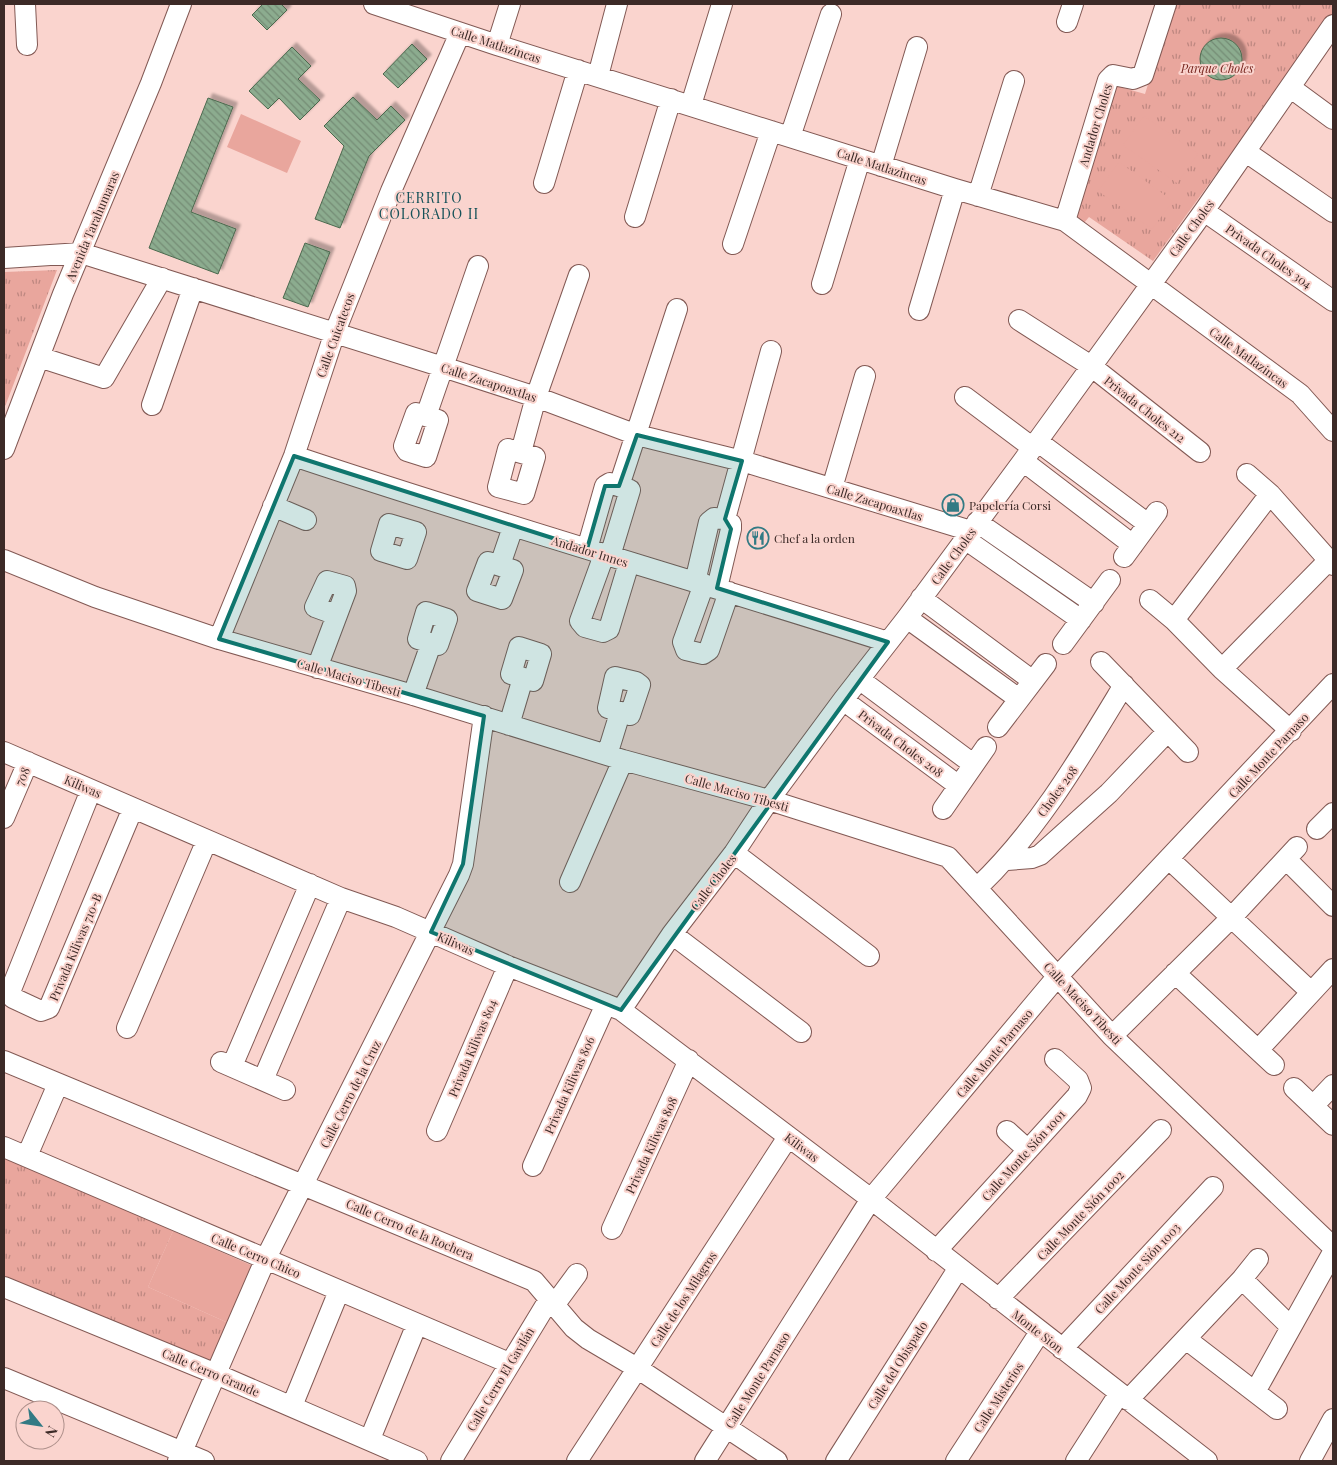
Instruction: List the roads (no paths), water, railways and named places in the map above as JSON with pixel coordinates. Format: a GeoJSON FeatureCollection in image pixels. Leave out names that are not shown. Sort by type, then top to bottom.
{"type":"FeatureCollection","features":[{"type":"Feature","properties":{"kind":"street"},"geometry":{"type":"LineString","coordinates":[[25,4],[27,45]]}},
{"type":"Feature","properties":{"kind":"street","name":"Avenida Tarahumaras"},"geometry":{"type":"LineString","coordinates":[[4,449],[181,4]]}},
{"type":"Feature","properties":{"kind":"street","name":"Calle Matlazincas"},"geometry":{"type":"LineString","coordinates":[[374,4],[400,8],[460,33],[497,45],[955,189],[1065,221],[1300,394],[1333,431]]}},
{"type":"Feature","properties":{"kind":"street"},"geometry":{"type":"LineString","coordinates":[[497,45],[510,4]]}},
{"type":"Feature","properties":{"kind":"street"},"geometry":{"type":"LineString","coordinates":[[598,76],[617,4]]}},
{"type":"Feature","properties":{"kind":"street"},"geometry":{"type":"LineString","coordinates":[[691,105],[722,4]]}},
{"type":"Feature","properties":{"kind":"street","name":"Andador Choles"},"geometry":{"type":"LineString","coordinates":[[1065,221],[1108,80],[1113,75],[1133,78],[1143,75],[1166,4]]}},
{"type":"Feature","properties":{"kind":"street"},"geometry":{"type":"LineString","coordinates":[[733,244],[831,14]]}},
{"type":"Feature","properties":{"kind":"street","name":"Calle Choles"},"geometry":{"type":"LineString","coordinates":[[613,1007],[734,853],[769,800],[843,700],[908,618],[1204,211],[1333,26]]}},
{"type":"Feature","properties":{"kind":"street","name":"Calle Cuicatecos"},"geometry":{"type":"LineString","coordinates":[[218,639],[294,456],[335,332],[391,191],[460,33]]}},
{"type":"Feature","properties":{"kind":"street"},"geometry":{"type":"LineString","coordinates":[[881,166],[917,47]]}},
{"type":"Feature","properties":{"kind":"street"},"geometry":{"type":"LineString","coordinates":[[544,183],[578,70]]}},
{"type":"Feature","properties":{"kind":"street"},"geometry":{"type":"LineString","coordinates":[[978,196],[1014,81]]}},
{"type":"Feature","properties":{"kind":"street"},"geometry":{"type":"LineString","coordinates":[[1291,88],[1333,119]]}},
{"type":"Feature","properties":{"kind":"street"},"geometry":{"type":"LineString","coordinates":[[635,217],[671,99]]}},
{"type":"Feature","properties":{"kind":"street"},"geometry":{"type":"LineString","coordinates":[[1246,152],[1333,212]]}},
{"type":"Feature","properties":{"kind":"street"},"geometry":{"type":"LineString","coordinates":[[822,284],[860,159]]}},
{"type":"Feature","properties":{"kind":"street"},"geometry":{"type":"LineString","coordinates":[[919,310],[955,189]]}},
{"type":"Feature","properties":{"kind":"street","name":"Privada Choles 304"},"geometry":{"type":"LineString","coordinates":[[1204,211],[1333,301]]}},
{"type":"Feature","properties":{"kind":"street","name":"Calle Zacapoaxtlas"},"geometry":{"type":"LineString","coordinates":[[4,258],[81,253],[443,366],[536,397],[638,435],[742,461],[971,531]]}},
{"type":"Feature","properties":{"kind":"street"},"geometry":{"type":"LineString","coordinates":[[426,416],[478,266]]}},
{"type":"Feature","properties":{"kind":"street"},"geometry":{"type":"LineString","coordinates":[[521,452],[536,397],[579,275]]}},
{"type":"Feature","properties":{"kind":"street"},"geometry":{"type":"LineString","coordinates":[[39,357],[104,378],[162,278]]}},
{"type":"Feature","properties":{"kind":"street"},"geometry":{"type":"LineString","coordinates":[[152,405],[193,288]]}},
{"type":"Feature","properties":{"kind":"street"},"geometry":{"type":"LineString","coordinates":[[607,556],[605,486],[610,483],[619,486],[638,435],[677,309]]}},
{"type":"Feature","properties":{"kind":"street","name":"Privada Choles 212"},"geometry":{"type":"LineString","coordinates":[[1019,320],[1090,366],[1200,452]]}},
{"type":"Feature","properties":{"kind":"street"},"geometry":{"type":"LineString","coordinates":[[711,586],[709,522],[714,518],[725,519],[771,351]]}},
{"type":"Feature","properties":{"kind":"street"},"geometry":{"type":"LineString","coordinates":[[832,488],[865,376]]}},
{"type":"Feature","properties":{"kind":"street"},"geometry":{"type":"LineString","coordinates":[[965,397],[1031,450],[1129,551],[1153,518],[1031,450]]}},
{"type":"Feature","properties":{"kind":"street","name":"Andador Innes"},"geometry":{"type":"LineString","coordinates":[[294,456],[414,496],[888,642]]}},
{"type":"Feature","properties":{"kind":"street"},"geometry":{"type":"LineString","coordinates":[[1222,669],[1331,562],[1270,494],[1247,474]]}},
{"type":"Feature","properties":{"kind":"street"},"geometry":{"type":"LineString","coordinates":[[1174,620],[1270,494]]}},
{"type":"Feature","properties":{"kind":"street"},"geometry":{"type":"LineString","coordinates":[[404,526],[414,496]]}},
{"type":"Feature","properties":{"kind":"street"},"geometry":{"type":"LineString","coordinates":[[273,506],[306,520]]}},
{"type":"Feature","properties":{"kind":"street"},"geometry":{"type":"LineString","coordinates":[[500,565],[513,527]]}},
{"type":"Feature","properties":{"kind":"street"},"geometry":{"type":"LineString","coordinates":[[971,531],[1094,603]]}},
{"type":"Feature","properties":{"kind":"street"},"geometry":{"type":"LineString","coordinates":[[971,531],[1081,620]]}},
{"type":"Feature","properties":{"kind":"street","name":"Calle Maciso Tibesti"},"geometry":{"type":"LineString","coordinates":[[4,560],[95,597],[218,639],[413,694],[615,758],[769,800],[942,854],[953,861],[978,887],[1112,1036],[1333,1247]]}},
{"type":"Feature","properties":{"kind":"street"},"geometry":{"type":"LineString","coordinates":[[1063,644],[1110,580]]}},
{"type":"Feature","properties":{"kind":"street"},"geometry":{"type":"LineString","coordinates":[[921,598],[1033,681]]}},
{"type":"Feature","properties":{"kind":"street"},"geometry":{"type":"LineString","coordinates":[[1150,600],[1174,620],[1222,669],[1291,730]]}},
{"type":"Feature","properties":{"kind":"street"},"geometry":{"type":"LineString","coordinates":[[317,668],[337,615]]}},
{"type":"Feature","properties":{"kind":"street"},"geometry":{"type":"LineString","coordinates":[[908,618],[1019,699]]}},
{"type":"Feature","properties":{"kind":"street"},"geometry":{"type":"LineString","coordinates":[[413,694],[431,644]]}},
{"type":"Feature","properties":{"kind":"street"},"geometry":{"type":"LineString","coordinates":[[1101,662],[1188,752]]}},
{"type":"Feature","properties":{"kind":"street"},"geometry":{"type":"LineString","coordinates":[[998,727],[1046,664]]}},
{"type":"Feature","properties":{"kind":"street"},"geometry":{"type":"LineString","coordinates":[[509,725],[524,678]]}},
{"type":"Feature","properties":{"kind":"street"},"geometry":{"type":"LineString","coordinates":[[859,679],[973,764]]}},
{"type":"Feature","properties":{"kind":"street","name":"Calle Monte Parnaso"},"geometry":{"type":"LineString","coordinates":[[705,1461],[871,1199],[1057,977],[1333,684]]}},
{"type":"Feature","properties":{"kind":"street","name":"Choles 208"},"geometry":{"type":"LineString","coordinates":[[978,887],[1006,860],[1074,768],[1124,685]]}},
{"type":"Feature","properties":{"kind":"street","name":"Privada Choles 208"},"geometry":{"type":"LineString","coordinates":[[843,700],[959,786]]}},
{"type":"Feature","properties":{"kind":"street"},"geometry":{"type":"LineString","coordinates":[[570,882],[615,758],[620,713]]}},
{"type":"Feature","properties":{"kind":"street","name":"Calle Cerro de la Cruz"},"geometry":{"type":"LineString","coordinates":[[180,1457],[266,1258],[431,932],[463,864],[484,716]]}},
{"type":"Feature","properties":{"kind":"street"},"geometry":{"type":"LineString","coordinates":[[1006,860],[1032,858],[1040,855],[1109,793],[1168,731]]}},
{"type":"Feature","properties":{"kind":"street"},"geometry":{"type":"LineString","coordinates":[[943,809],[986,747]]}},
{"type":"Feature","properties":{"kind":"street","name":"Kiliwas"},"geometry":{"type":"LineString","coordinates":[[4,752],[341,898],[431,932],[508,966],[613,1007],[689,1060],[871,1199]]}},
{"type":"Feature","properties":{"kind":"street","name":"708"},"geometry":{"type":"LineString","coordinates":[[4,818],[28,762]]}},
{"type":"Feature","properties":{"kind":"street","name":"Privada Kiliwas 710-B"},"geometry":{"type":"LineString","coordinates":[[92,790],[10,992],[13,998],[41,1011],[49,1008],[133,808]]}},
{"type":"Feature","properties":{"kind":"street"},"geometry":{"type":"LineString","coordinates":[[1317,829],[1333,813]]}},
{"type":"Feature","properties":{"kind":"street"},"geometry":{"type":"LineString","coordinates":[[127,1028],[207,840]]}},
{"type":"Feature","properties":{"kind":"street"},"geometry":{"type":"LineString","coordinates":[[734,853],[869,956]]}},
{"type":"Feature","properties":{"kind":"street"},"geometry":{"type":"LineString","coordinates":[[1112,1036],[1232,917],[1291,853],[1333,906]]}},
{"type":"Feature","properties":{"kind":"street"},"geometry":{"type":"LineString","coordinates":[[1169,859],[1311,992]]}},
{"type":"Feature","properties":{"kind":"street"},"geometry":{"type":"LineString","coordinates":[[285,1090],[225,1064],[310,884]]}},
{"type":"Feature","properties":{"kind":"street"},"geometry":{"type":"LineString","coordinates":[[262,1080],[341,898]]}},
{"type":"Feature","properties":{"kind":"street"},"geometry":{"type":"LineString","coordinates":[[672,934],[801,1032]]}},
{"type":"Feature","properties":{"kind":"street","name":"Privada Kiliwas 804"},"geometry":{"type":"LineString","coordinates":[[437,1131],[508,966]]}},
{"type":"Feature","properties":{"kind":"street"},"geometry":{"type":"LineString","coordinates":[[1258,1049],[1333,969]]}},
{"type":"Feature","properties":{"kind":"street"},"geometry":{"type":"LineString","coordinates":[[1175,973],[1274,1065]]}},
{"type":"Feature","properties":{"kind":"street","name":"Privada Kiliwas 806"},"geometry":{"type":"LineString","coordinates":[[533,1166],[613,1007]]}},
{"type":"Feature","properties":{"kind":"street","name":"Calle Monte Sión 1001"},"geometry":{"type":"LineString","coordinates":[[936,1251],[1028,1150],[1081,1088],[1078,1080],[1054,1059]]}},
{"type":"Feature","properties":{"kind":"street","name":"Privada Kiliwas 808"},"geometry":{"type":"LineString","coordinates":[[612,1229],[689,1060]]}},
{"type":"Feature","properties":{"kind":"street","name":"Calle Cerro de la Rochera"},"geometry":{"type":"LineString","coordinates":[[4,1061],[534,1281],[553,1301],[574,1328],[588,1339],[638,1368],[778,1461]]}},
{"type":"Feature","properties":{"kind":"street"},"geometry":{"type":"LineString","coordinates":[[27,1156],[58,1084]]}},
{"type":"Feature","properties":{"kind":"street"},"geometry":{"type":"LineString","coordinates":[[1313,1106],[1333,1085]]}},
{"type":"Feature","properties":{"kind":"street"},"geometry":{"type":"LineString","coordinates":[[1294,1088],[1333,1125]]}},
{"type":"Feature","properties":{"kind":"street","name":"Calle Monte Sión 1002"},"geometry":{"type":"LineString","coordinates":[[998,1300],[1161,1130]]}},
{"type":"Feature","properties":{"kind":"street"},"geometry":{"type":"LineString","coordinates":[[1007,1131],[1028,1150]]}},
{"type":"Feature","properties":{"kind":"street","name":"Calle de los Milagros"},"geometry":{"type":"LineString","coordinates":[[577,1461],[788,1137]]}},
{"type":"Feature","properties":{"kind":"street","name":"Calle Cerro Chico"},"geometry":{"type":"LineString","coordinates":[[4,1147],[509,1363]]}},
{"type":"Feature","properties":{"kind":"street","name":"Calle Monte Sión 1003"},"geometry":{"type":"LineString","coordinates":[[1062,1349],[1213,1187]]}},
{"type":"Feature","properties":{"kind":"street","name":"Monte Sion"},"geometry":{"type":"LineString","coordinates":[[871,1199],[1202,1460]]}},
{"type":"Feature","properties":{"kind":"street"},"geometry":{"type":"LineString","coordinates":[[1255,1392],[1333,1252]]}},
{"type":"Feature","properties":{"kind":"street"},"geometry":{"type":"LineString","coordinates":[[1076,1461],[1123,1397],[1186,1339],[1258,1259]]}},
{"type":"Feature","properties":{"kind":"street","name":"Calle del Obispado"},"geometry":{"type":"LineString","coordinates":[[836,1461],[958,1269]]}},
{"type":"Feature","properties":{"kind":"street","name":"Calle Cerro El Gavilán"},"geometry":{"type":"LineString","coordinates":[[451,1461],[509,1363],[553,1301],[577,1274]]}},
{"type":"Feature","properties":{"kind":"street"},"geometry":{"type":"LineString","coordinates":[[1242,1279],[1291,1327]]}},
{"type":"Feature","properties":{"kind":"street","name":"Calle Cerro Grande"},"geometry":{"type":"LineString","coordinates":[[4,1287],[292,1406],[417,1461]]}},
{"type":"Feature","properties":{"kind":"street"},"geometry":{"type":"LineString","coordinates":[[292,1406],[339,1291]]}},
{"type":"Feature","properties":{"kind":"street"},"geometry":{"type":"LineString","coordinates":[[370,1439],[417,1324]]}},
{"type":"Feature","properties":{"kind":"street","name":"Calle Misterios"},"geometry":{"type":"LineString","coordinates":[[956,1461],[1040,1332]]}},
{"type":"Feature","properties":{"kind":"street"},"geometry":{"type":"LineString","coordinates":[[1186,1339],[1277,1409]]}},
{"type":"Feature","properties":{"kind":"street"},"geometry":{"type":"LineString","coordinates":[[4,1378],[180,1457],[204,1461]]}},
{"type":"Feature","properties":{"kind":"street"},"geometry":{"type":"LineString","coordinates":[[1310,1461],[1333,1419]]}},
{"type":"Feature","properties":{"kind":"place","name":"Papelería Corsi"},"geometry":{"type":"Point","coordinates":[953,505]}},
{"type":"Feature","properties":{"kind":"place","name":"Chef a la orden"},"geometry":{"type":"Point","coordinates":[758,538]}},
{"type":"Feature","properties":{"kind":"district","name":"CERRITO COLORADO II"},"geometry":{"type":"Point","coordinates":[429,206]}},
{"type":"Feature","properties":{"kind":"park label","name":"Parque Choles"},"geometry":{"type":"Point","coordinates":[1217,68]}}]}
